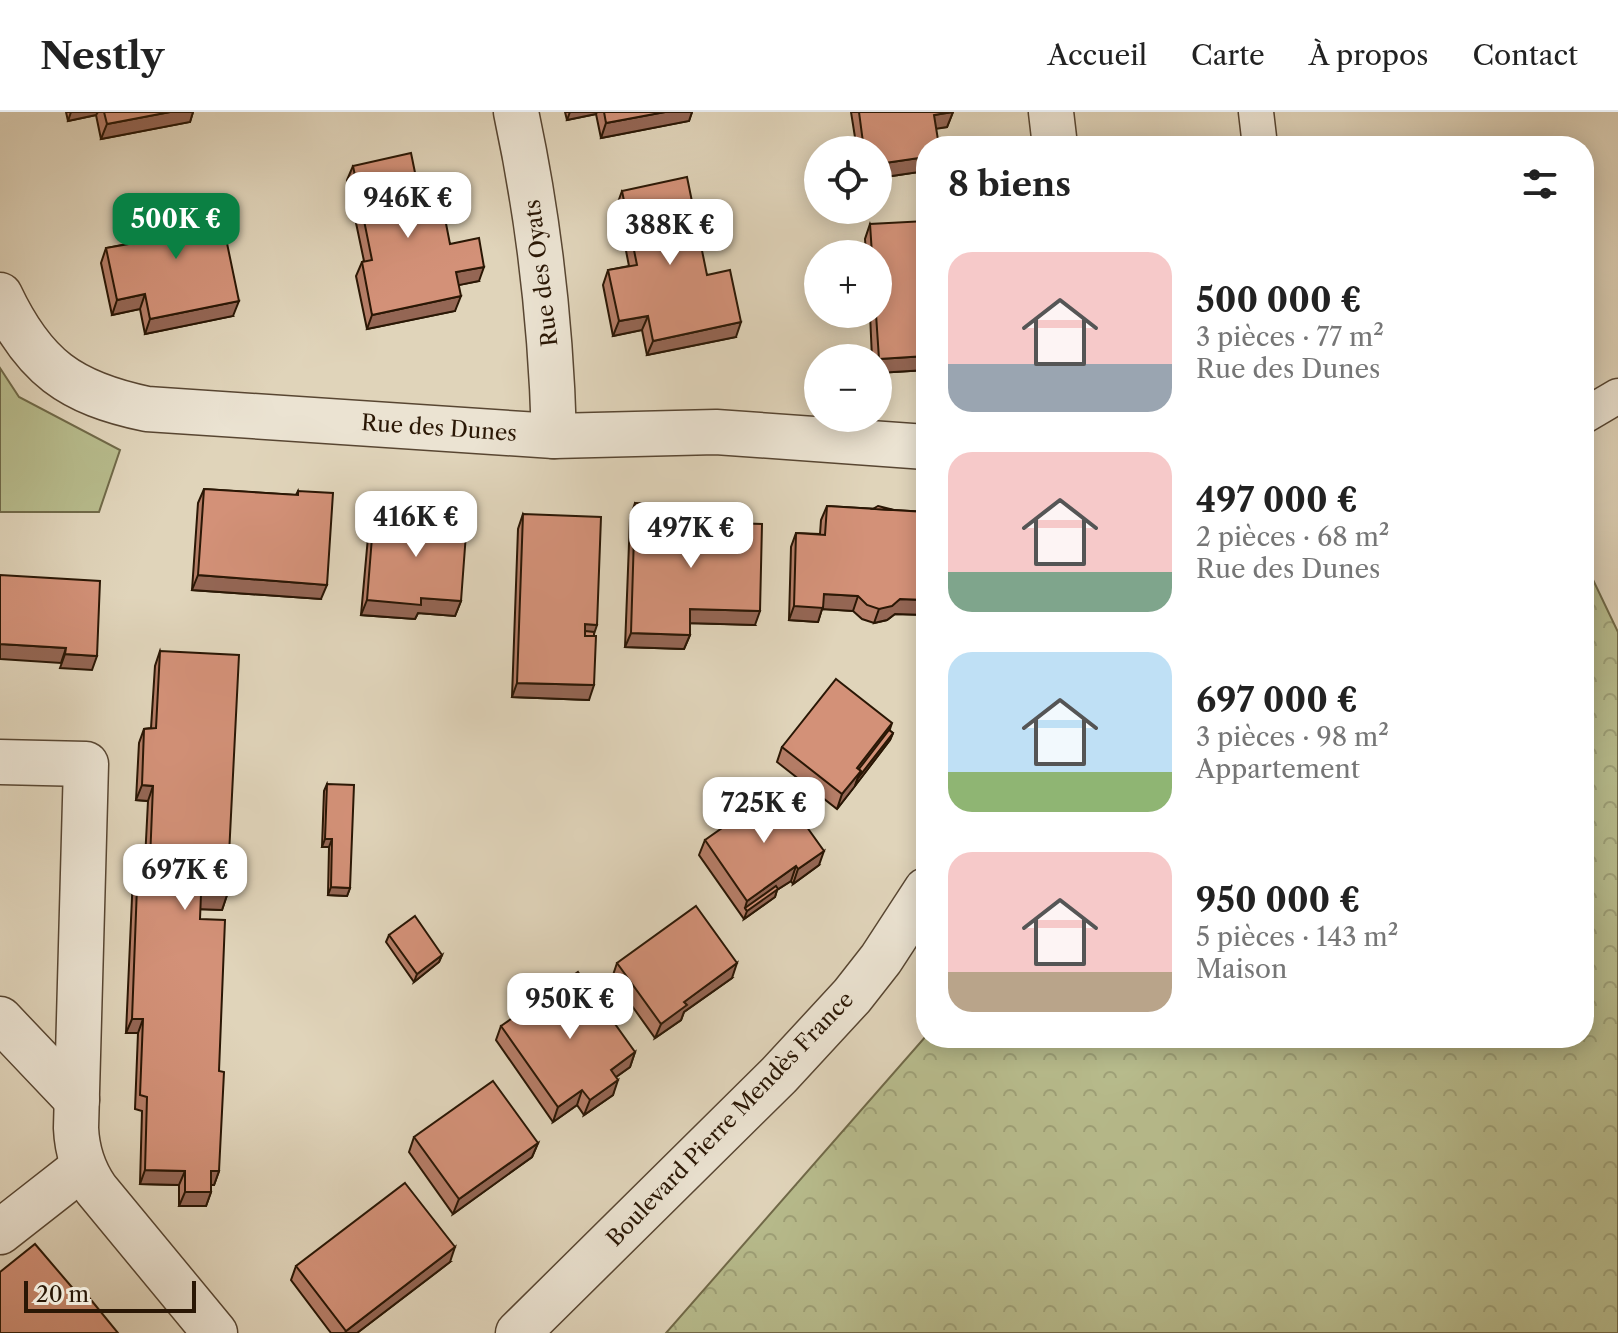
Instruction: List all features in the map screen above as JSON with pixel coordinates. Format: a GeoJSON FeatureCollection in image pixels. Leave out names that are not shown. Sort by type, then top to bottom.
{"type":"FeatureCollection","features":[{"type":"Feature","properties":{"kind":"street","name":"Rue des Oyats"},"geometry":{"type":"LineString","coordinates":[[516,112],[544,276],[552,358],[554,436]]}},
{"type":"Feature","properties":{"kind":"street"},"geometry":{"type":"LineString","coordinates":[[1051,112],[1054,136]]}},
{"type":"Feature","properties":{"kind":"street","name":"Rue des Dunes"},"geometry":{"type":"LineString","coordinates":[[0,295],[16,326],[41,358],[72,383],[107,400],[147,409],[554,436],[693,431],[916,446]]}},
{"type":"Feature","properties":{"kind":"street"},"geometry":{"type":"LineString","coordinates":[[0,762],[86,764],[76,1141],[83,1167],[96,1189],[215,1333]]}},
{"type":"Feature","properties":{"kind":"street","name":"Boulevard Pierre Mendès France"},"geometry":{"type":"LineString","coordinates":[[518,1333],[779,1075],[881,959],[916,905]]}},
{"type":"Feature","properties":{"kind":"street"},"geometry":{"type":"LineString","coordinates":[[0,1019],[77,1100]]}},
{"type":"Feature","properties":{"kind":"street"},"geometry":{"type":"LineString","coordinates":[[0,1232],[83,1167]]}},
{"type":"Feature","properties":{"kind":"lane"},"geometry":{"type":"LineString","coordinates":[[1256,112],[1259,136]]}},
{"type":"Feature","properties":{"kind":"lane"},"geometry":{"type":"LineString","coordinates":[[1594,410],[1618,396]]}},
{"type":"Feature","properties":{"kind":"green space"},"geometry":{"type":"Polygon","coordinates":[[[0,368],[19,397],[120,450],[99,512],[0,512],[0,368]]]}},
{"type":"Feature","properties":{"kind":"green space"},"geometry":{"type":"Polygon","coordinates":[[[1594,582],[1618,632],[1618,1333],[666,1333],[916,1047],[1594,1048],[1594,582]]]}},
{"type":"Feature","properties":{"kind":"building"},"geometry":{"type":"Polygon","coordinates":[[[104,112],[170,112],[107,124],[104,112]]]}},
{"type":"Feature","properties":{"kind":"building"},"geometry":{"type":"Polygon","coordinates":[[[604,112],[665,112],[606,123],[604,112]]]}},
{"type":"Feature","properties":{"kind":"building"},"geometry":{"type":"Polygon","coordinates":[[[859,112],[952,112],[934,115],[937,136],[916,136],[916,158],[892,162],[892,136],[862,136],[859,112]]]}},
{"type":"Feature","properties":{"kind":"building"},"geometry":{"type":"Polygon","coordinates":[[[411,153],[421,202],[441,198],[450,244],[479,238],[484,267],[456,272],[461,296],[372,315],[362,262],[372,260],[353,166],[411,153]]]}},
{"type":"Feature","properties":{"kind":"building"},"geometry":{"type":"Polygon","coordinates":[[[687,177],[707,275],[730,270],[741,322],[653,341],[648,316],[619,321],[608,270],[637,265],[622,191],[687,177]]]}},
{"type":"Feature","properties":{"kind":"building"},"geometry":{"type":"Polygon","coordinates":[[[218,200],[239,301],[150,319],[145,294],[117,300],[106,248],[135,243],[130,219],[218,200]]]}},
{"type":"Feature","properties":{"kind":"building"},"geometry":{"type":"Polygon","coordinates":[[[916,222],[916,357],[892,358],[892,344],[878,344],[877,328],[892,328],[892,240],[871,240],[870,224],[916,222]]]}},
{"type":"Feature","properties":{"kind":"building"},"geometry":{"type":"Polygon","coordinates":[[[204,489],[298,495],[298,491],[333,493],[327,585],[198,575],[204,489]]]}},
{"type":"Feature","properties":{"kind":"building"},"geometry":{"type":"Polygon","coordinates":[[[635,503],[664,504],[664,521],[762,524],[760,611],[690,609],[690,635],[631,633],[635,503]]]}},
{"type":"Feature","properties":{"kind":"building"},"geometry":{"type":"Polygon","coordinates":[[[827,506],[916,511],[916,600],[900,599],[892,606],[879,609],[867,605],[858,596],[824,594],[823,608],[794,606],[796,533],[825,535],[827,506]]]}},
{"type":"Feature","properties":{"kind":"building"},"geometry":{"type":"Polygon","coordinates":[[[374,512],[467,520],[461,601],[421,598],[421,605],[367,600],[374,512]]]}},
{"type":"Feature","properties":{"kind":"building"},"geometry":{"type":"Polygon","coordinates":[[[523,514],[601,517],[597,625],[585,624],[585,636],[596,636],[594,685],[517,683],[523,514]]]}},
{"type":"Feature","properties":{"kind":"building"},"geometry":{"type":"Polygon","coordinates":[[[0,575],[100,581],[97,656],[65,654],[66,648],[0,644],[0,575]]]}},
{"type":"Feature","properties":{"kind":"building"},"geometry":{"type":"Polygon","coordinates":[[[585,631],[594,632],[594,636],[585,636],[585,631]]]}},
{"type":"Feature","properties":{"kind":"building"},"geometry":{"type":"Polygon","coordinates":[[[160,651],[239,655],[227,895],[201,894],[200,919],[225,920],[219,1071],[224,1072],[219,1171],[211,1171],[211,1192],[185,1192],[185,1171],[145,1170],[147,1097],[140,1095],[143,1019],[132,1019],[138,860],[150,860],[153,786],[142,785],[144,729],[156,728],[160,651]]]}},
{"type":"Feature","properties":{"kind":"building"},"geometry":{"type":"Polygon","coordinates":[[[836,679],[892,723],[857,768],[861,771],[842,794],[782,747],[836,679]]]}},
{"type":"Feature","properties":{"kind":"building"},"geometry":{"type":"Polygon","coordinates":[[[889,730],[893,733],[858,778],[859,769],[889,730]]]}},
{"type":"Feature","properties":{"kind":"building"},"geometry":{"type":"Polygon","coordinates":[[[327,784],[354,785],[350,888],[331,887],[332,839],[325,839],[327,784]]]}},
{"type":"Feature","properties":{"kind":"building"},"geometry":{"type":"Polygon","coordinates":[[[779,788],[824,851],[798,869],[796,866],[747,901],[705,840],[779,788]]]}},
{"type":"Feature","properties":{"kind":"building"},"geometry":{"type":"Polygon","coordinates":[[[776,886],[778,889],[747,911],[745,908],[776,886]]]}},
{"type":"Feature","properties":{"kind":"building"},"geometry":{"type":"Polygon","coordinates":[[[696,906],[737,963],[684,1002],[687,1005],[661,1024],[617,963],[696,906]]]}},
{"type":"Feature","properties":{"kind":"building"},"geometry":{"type":"Polygon","coordinates":[[[415,916],[442,955],[417,974],[389,935],[415,916]]]}},
{"type":"Feature","properties":{"kind":"building"},"geometry":{"type":"Polygon","coordinates":[[[578,972],[635,1052],[611,1070],[618,1080],[590,1100],[582,1090],[558,1107],[501,1026],[578,972]]]}},
{"type":"Feature","properties":{"kind":"building"},"geometry":{"type":"Polygon","coordinates":[[[493,1081],[538,1143],[459,1199],[414,1137],[493,1081]]]}},
{"type":"Feature","properties":{"kind":"building"},"geometry":{"type":"Polygon","coordinates":[[[405,1183],[455,1247],[346,1331],[296,1266],[405,1183]]]}},
{"type":"Feature","properties":{"kind":"building"},"geometry":{"type":"Polygon","coordinates":[[[35,1244],[82,1299],[87,1295],[118,1333],[0,1333],[0,1272],[35,1244]]]}}]}
